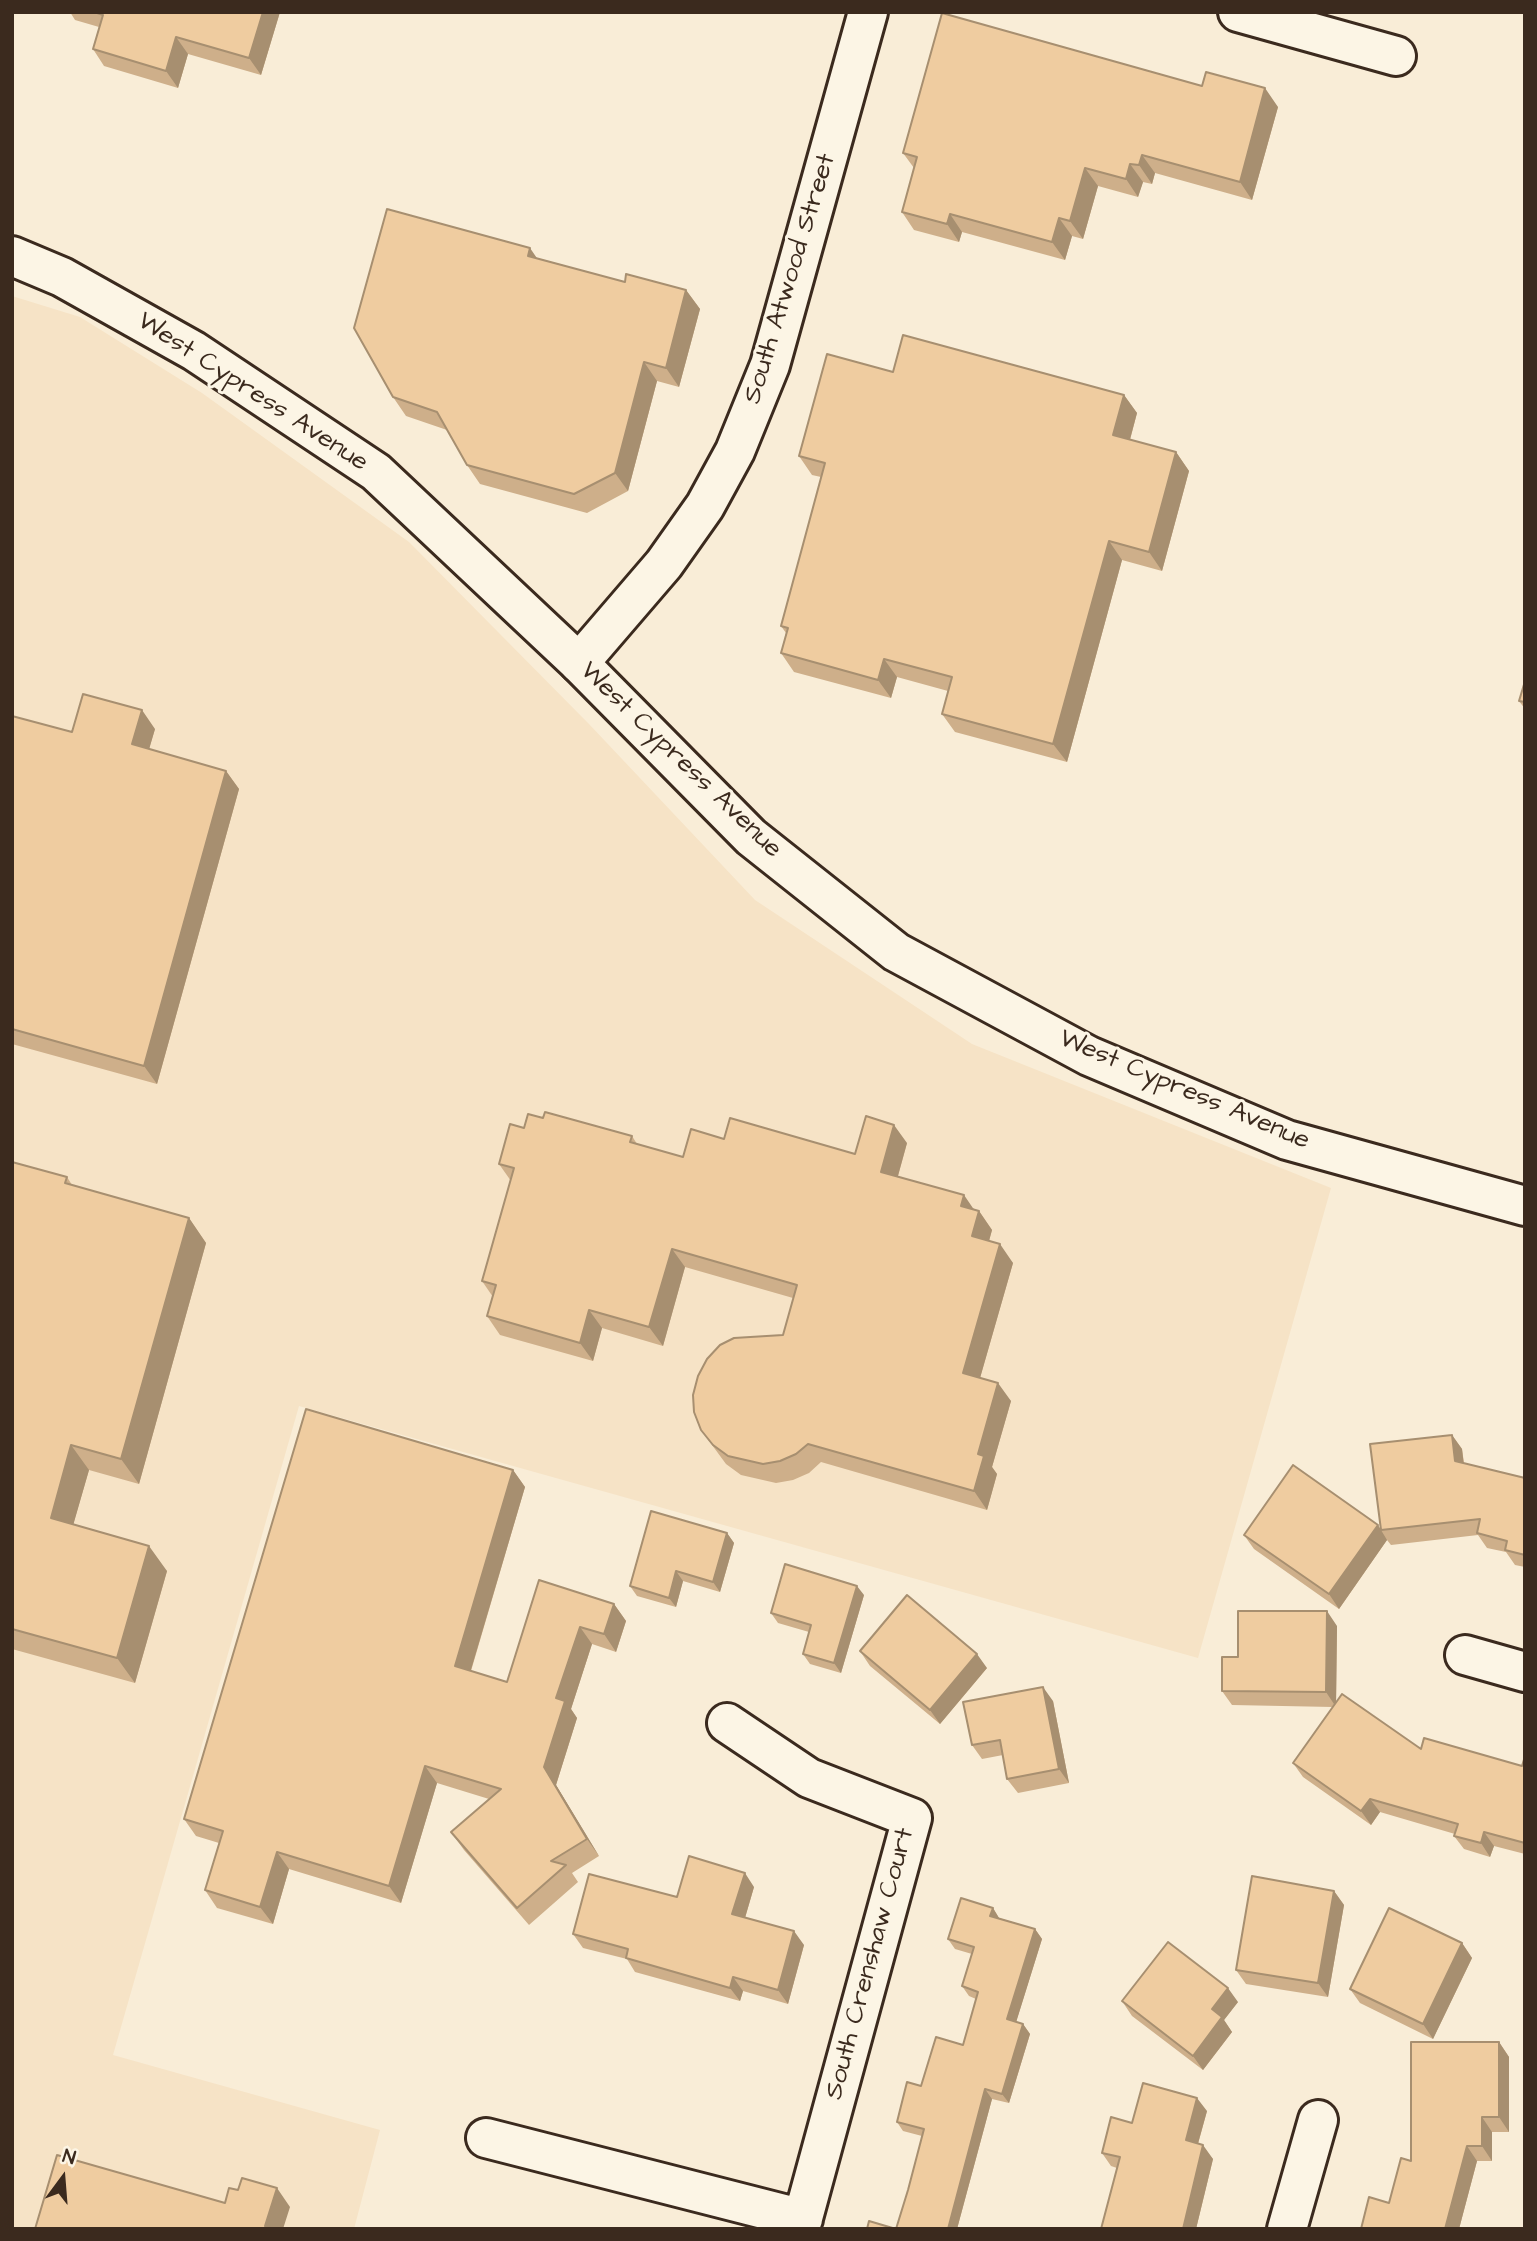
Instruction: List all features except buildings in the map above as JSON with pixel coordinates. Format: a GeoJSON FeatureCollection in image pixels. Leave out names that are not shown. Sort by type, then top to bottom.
{"type":"FeatureCollection","features":[{"type":"Feature","properties":{"kind":"street","name":"South Atwood Street"},"geometry":{"type":"LineString","coordinates":[[579,663],[664,564],[705,506],[735,450],[770,365],[868,12]]}},
{"type":"Feature","properties":{"kind":"street"},"geometry":{"type":"LineString","coordinates":[[1238,12],[1396,56]]}},
{"type":"Feature","properties":{"kind":"street","name":"West Cypress Avenue"},"geometry":{"type":"LineString","coordinates":[[12,256],[62,277],[194,351],[376,472],[579,663],[751,837],[896,951],[1089,1056],[1287,1140],[1525,1206]]}},
{"type":"Feature","properties":{"kind":"street"},"geometry":{"type":"LineString","coordinates":[[1465,1655],[1525,1672]]}},
{"type":"Feature","properties":{"kind":"street","name":"South Crenshaw Court"},"geometry":{"type":"LineString","coordinates":[[727,1723],[809,1778],[912,1818],[801,2224]]}},
{"type":"Feature","properties":{"kind":"street"},"geometry":{"type":"LineString","coordinates":[[1287,2229],[1318,2120]]}},
{"type":"Feature","properties":{"kind":"street"},"geometry":{"type":"LineString","coordinates":[[486,2138],[801,2224]]}},
{"type":"Feature","properties":{"kind":"shaded area"},"geometry":{"type":"Polygon","coordinates":[[[12,296],[80,317],[202,393],[409,542],[589,724],[755,900],[972,1044],[1331,1188],[1198,1658],[299,1406],[113,2055],[380,2130],[354,2229],[12,2229],[12,296]]]}}]}
